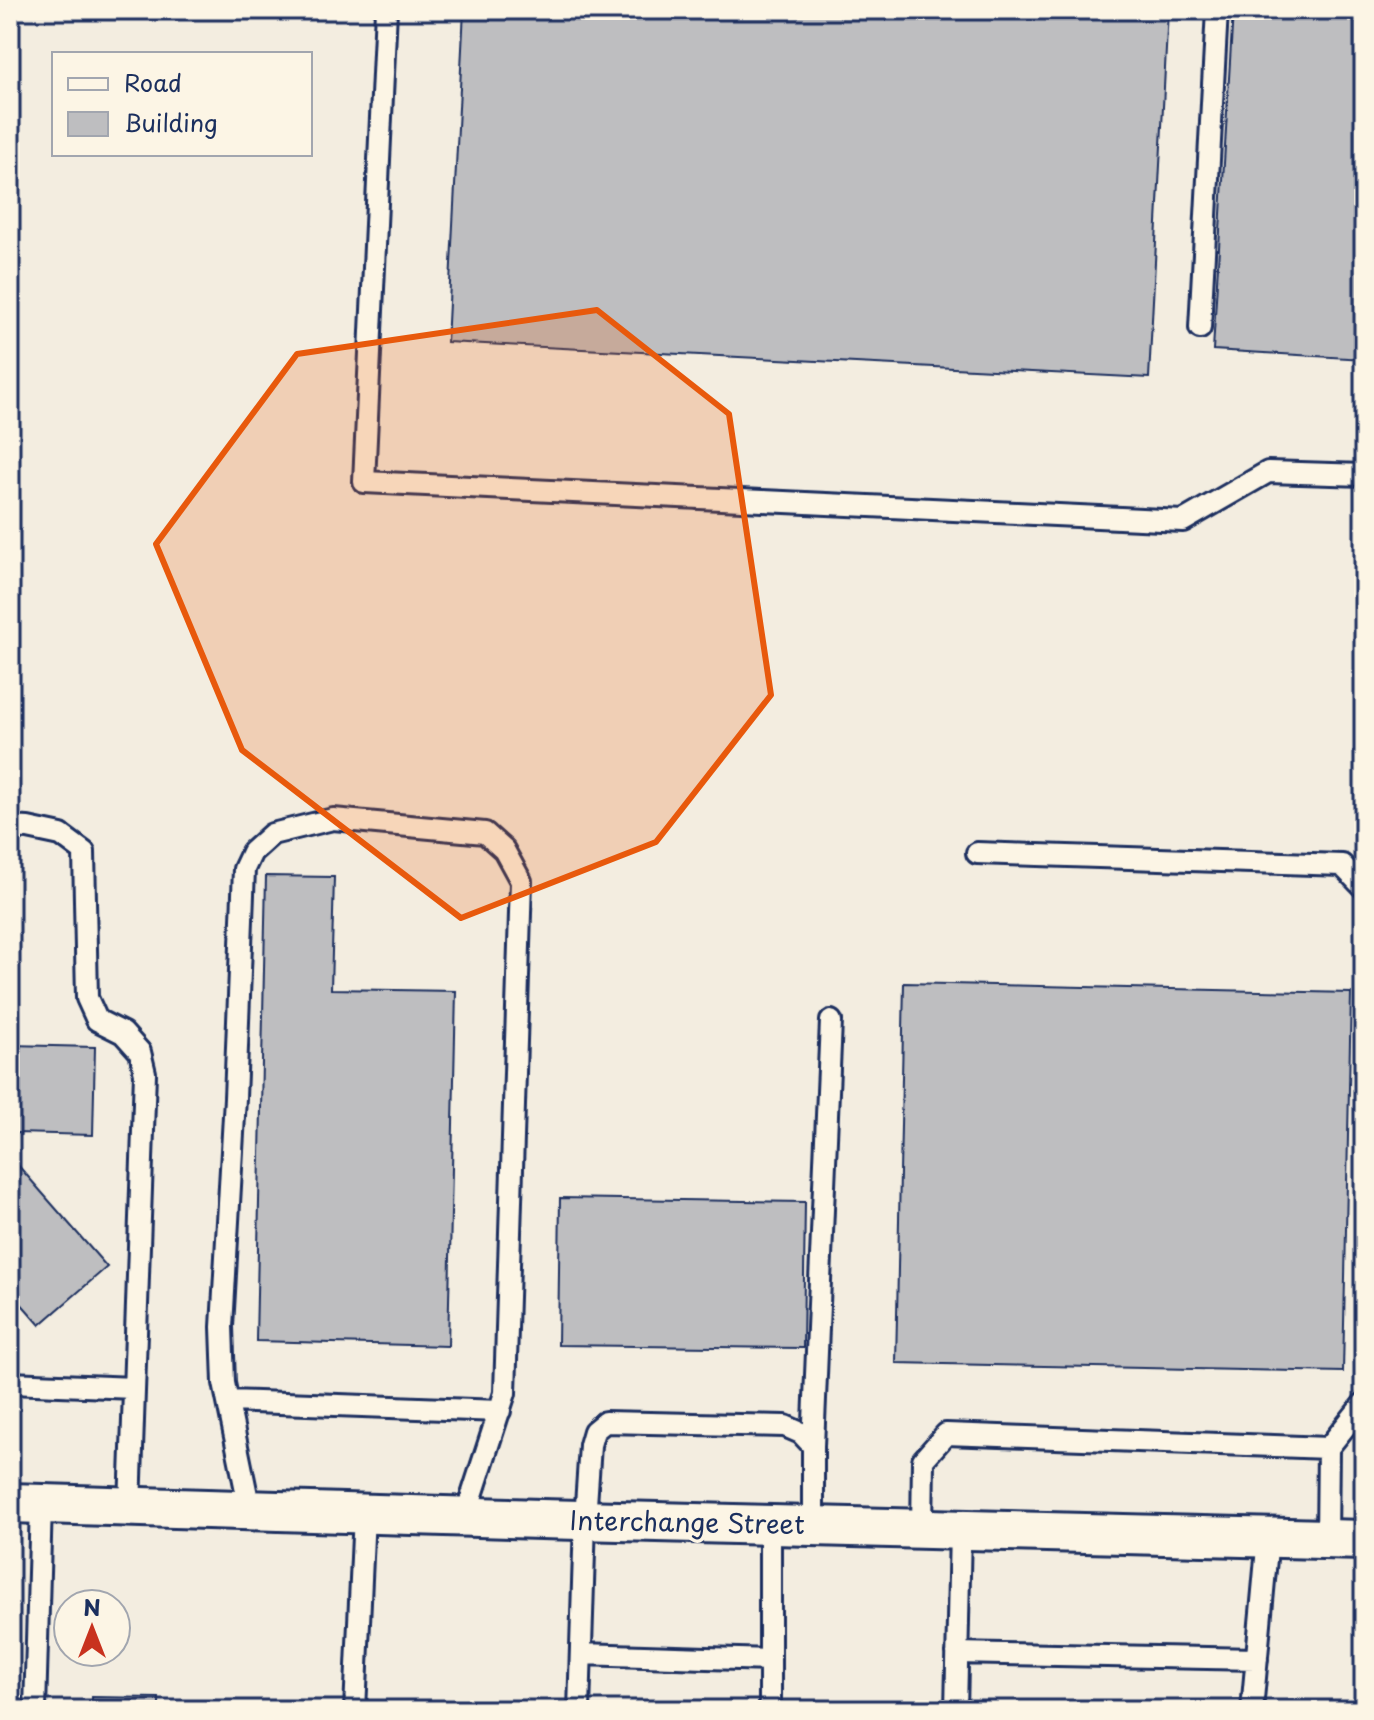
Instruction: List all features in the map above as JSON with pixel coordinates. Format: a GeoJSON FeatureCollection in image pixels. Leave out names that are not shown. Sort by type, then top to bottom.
{"type":"FeatureCollection","features":[{"type":"Feature","properties":{"kind":"street","name":"Interchange Street"},"geometry":{"type":"LineString","coordinates":[[26,1504],[1346,1539]]}},
{"type":"Feature","properties":{"kind":"lane"},"geometry":{"type":"LineString","coordinates":[[386,10],[364,482],[1183,521],[1268,472],[1364,475]]}},
{"type":"Feature","properties":{"kind":"lane"},"geometry":{"type":"LineString","coordinates":[[1200,328],[1217,10]]}},
{"type":"Feature","properties":{"kind":"lane"},"geometry":{"type":"LineString","coordinates":[[250,1510],[224,1383],[222,1327],[244,869],[252,852],[272,834],[333,819],[485,833],[504,850],[521,881],[505,1393],[465,1517]]}},
{"type":"Feature","properties":{"kind":"lane"},"geometry":{"type":"LineString","coordinates":[[10,827],[61,835],[84,852],[87,998],[97,1020],[123,1033],[140,1052],[145,1073],[130,1507]]}},
{"type":"Feature","properties":{"kind":"lane"},"geometry":{"type":"LineString","coordinates":[[977,853],[1342,865],[1364,888]]}},
{"type":"Feature","properties":{"kind":"lane"},"geometry":{"type":"LineString","coordinates":[[813,1526],[813,1446],[831,1021]]}},
{"type":"Feature","properties":{"kind":"lane"},"geometry":{"type":"LineString","coordinates":[[10,1383],[134,1388]]}},
{"type":"Feature","properties":{"kind":"lane"},"geometry":{"type":"LineString","coordinates":[[228,1401],[500,1411]]}},
{"type":"Feature","properties":{"kind":"lane"},"geometry":{"type":"LineString","coordinates":[[1346,1539],[1328,1448],[1364,1403]]}},
{"type":"Feature","properties":{"kind":"lane"},"geometry":{"type":"LineString","coordinates":[[579,1710],[585,1520],[590,1445],[594,1431],[605,1422],[785,1426],[801,1433],[813,1446]]}},
{"type":"Feature","properties":{"kind":"lane"},"geometry":{"type":"LineString","coordinates":[[922,1529],[923,1460],[946,1434],[1328,1448]]}},
{"type":"Feature","properties":{"kind":"lane"},"geometry":{"type":"LineString","coordinates":[[26,1504],[35,1710]]}},
{"type":"Feature","properties":{"kind":"lane"},"geometry":{"type":"LineString","coordinates":[[355,1710],[364,1514]]}},
{"type":"Feature","properties":{"kind":"lane"},"geometry":{"type":"LineString","coordinates":[[770,1525],[770,1710]]}},
{"type":"Feature","properties":{"kind":"lane"},"geometry":{"type":"LineString","coordinates":[[956,1710],[960,1530]]}},
{"type":"Feature","properties":{"kind":"lane"},"geometry":{"type":"LineString","coordinates":[[1252,1710],[1268,1537]]}},
{"type":"Feature","properties":{"kind":"lane"},"geometry":{"type":"LineString","coordinates":[[957,1653],[1257,1659]]}},
{"type":"Feature","properties":{"kind":"lane"},"geometry":{"type":"LineString","coordinates":[[581,1654],[770,1660]]}},
{"type":"Feature","properties":{"kind":"highlighted area"},"geometry":{"type":"Polygon","coordinates":[[[597,310],[729,414],[771,695],[656,842],[461,918],[242,750],[156,544],[297,354],[597,310]]]}},
{"type":"Feature","properties":{"kind":"building"},"geometry":{"type":"Polygon","coordinates":[[[464,10],[1168,10],[1149,378],[447,342],[464,10]]]}},
{"type":"Feature","properties":{"kind":"building"},"geometry":{"type":"Polygon","coordinates":[[[1233,10],[1364,10],[1364,359],[1213,350],[1233,10]]]}},
{"type":"Feature","properties":{"kind":"building"},"geometry":{"type":"Polygon","coordinates":[[[266,876],[334,877],[331,989],[456,991],[448,1346],[256,1341],[266,876]]]}},
{"type":"Feature","properties":{"kind":"building"},"geometry":{"type":"Polygon","coordinates":[[[904,983],[1351,993],[1343,1372],[896,1363],[904,983]]]}},
{"type":"Feature","properties":{"kind":"building"},"geometry":{"type":"Polygon","coordinates":[[[10,1045],[95,1047],[93,1135],[16,1133],[16,1163],[107,1267],[40,1325],[10,1291],[10,1045]]]}},
{"type":"Feature","properties":{"kind":"building"},"geometry":{"type":"Polygon","coordinates":[[[560,1198],[805,1202],[803,1348],[558,1345],[560,1198]]]}},
{"type":"Feature","properties":{"kind":"building"},"geometry":{"type":"Polygon","coordinates":[[[92,1697],[159,1698],[159,1710],[92,1710],[92,1697]]]}},
{"type":"Feature","properties":{"kind":"building"},"geometry":{"type":"Polygon","coordinates":[[[413,1706],[512,1709],[512,1710],[413,1710],[413,1706]]]}}]}
